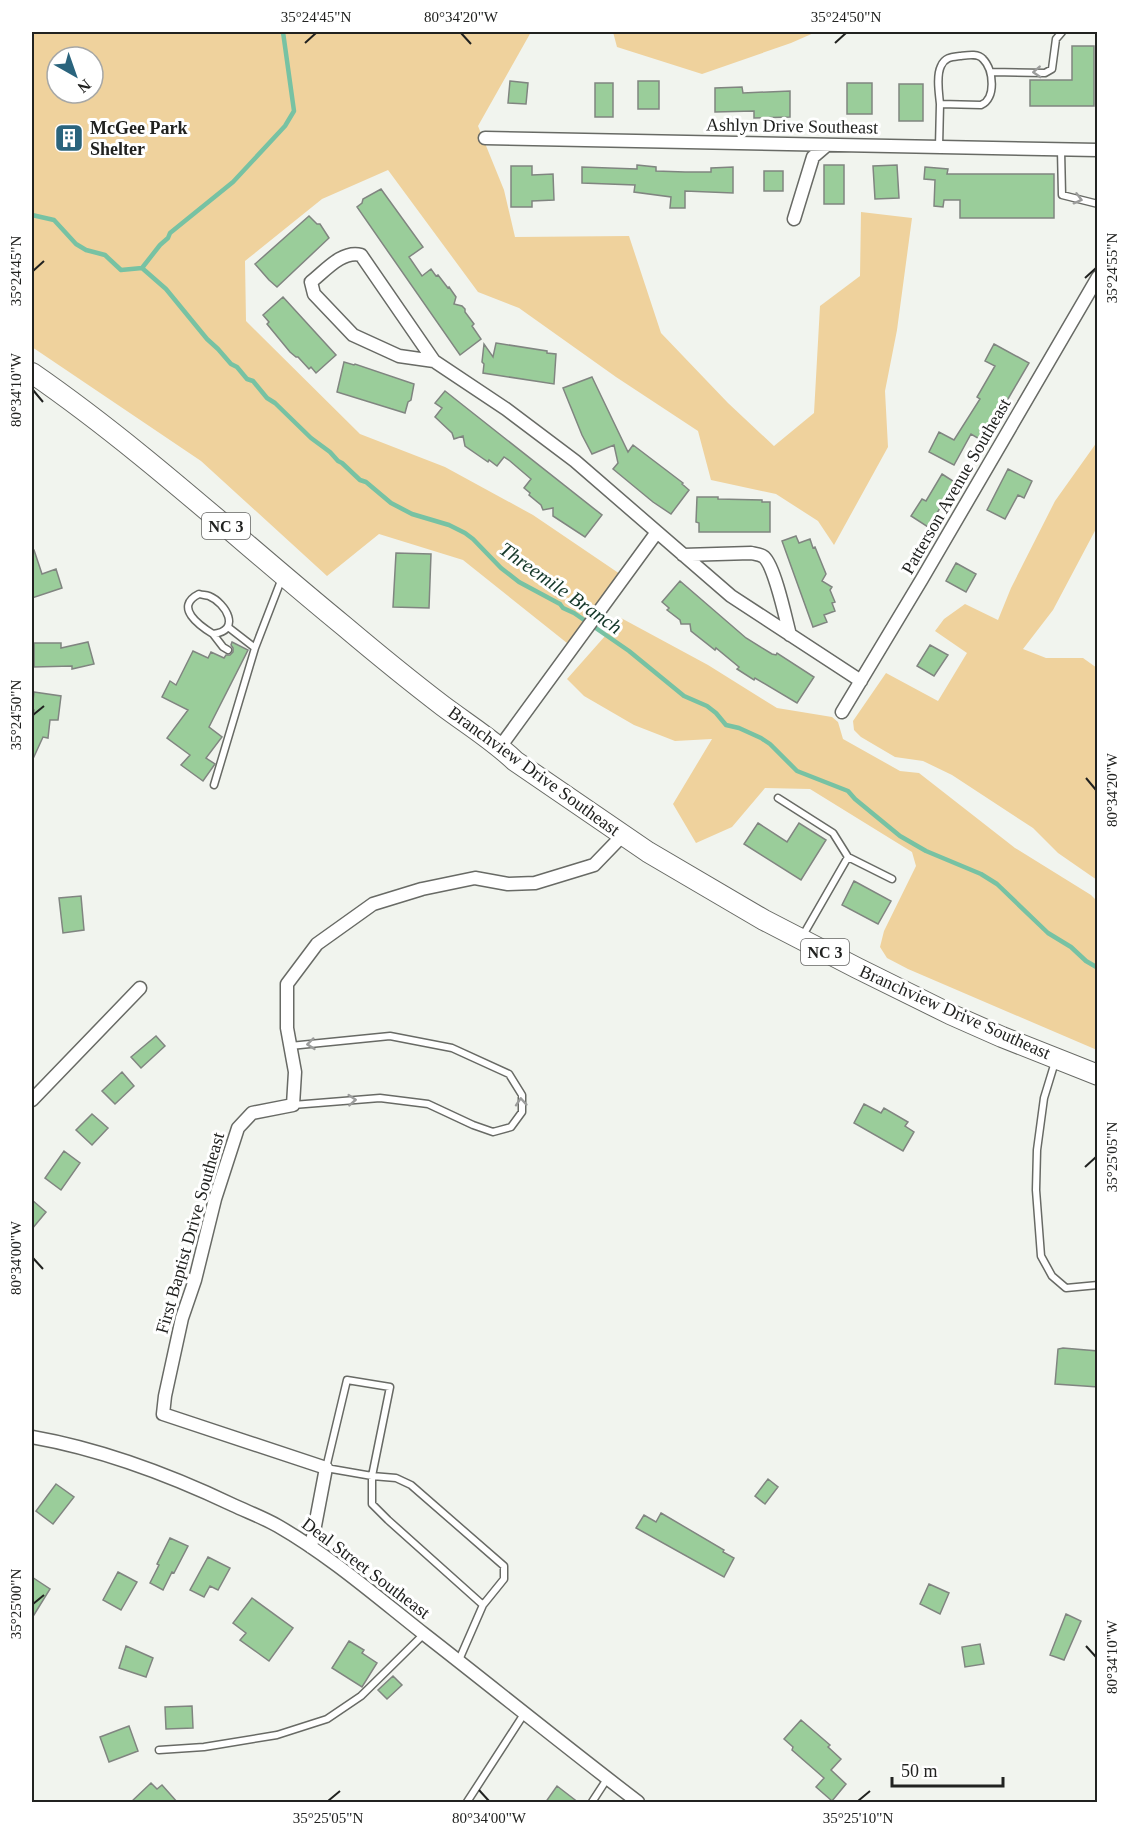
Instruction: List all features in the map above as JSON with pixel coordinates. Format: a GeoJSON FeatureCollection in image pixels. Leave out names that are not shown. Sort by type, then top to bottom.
{"type":"FeatureCollection","features":[{"type":"Feature","properties":{"kind":"main road","name":"Branchview Drive Southeast"},"geometry":{"type":"LineString","coordinates":[[32,374],[60,393],[194,498],[443,706],[516,761],[648,852],[800,939],[950,1014],[1098,1075]]}},
{"type":"Feature","properties":{"kind":"street","name":"Ashlyn Drive Southeast"},"geometry":{"type":"LineString","coordinates":[[485,138],[1098,150]]}},
{"type":"Feature","properties":{"kind":"street"},"geometry":{"type":"LineString","coordinates":[[794,219],[813,157],[827,145]]}},
{"type":"Feature","properties":{"kind":"street"},"geometry":{"type":"LineString","coordinates":[[434,361],[399,356],[353,335],[314,294],[312,282],[344,256],[354,253],[361,255],[434,361],[575,461],[731,596],[861,681]]}},
{"type":"Feature","properties":{"kind":"street","name":"Patterson Avenue Southeast"},"geometry":{"type":"LineString","coordinates":[[842,712],[1098,277]]}},
{"type":"Feature","properties":{"kind":"street"},"geometry":{"type":"LineString","coordinates":[[500,747],[657,532]]}},
{"type":"Feature","properties":{"kind":"street"},"geometry":{"type":"LineString","coordinates":[[683,555],[751,553],[766,558],[777,586],[790,635]]}},
{"type":"Feature","properties":{"kind":"street"},"geometry":{"type":"LineString","coordinates":[[293,1105],[295,1072],[286,1028],[287,984],[317,944],[373,904],[422,889],[475,878],[508,884],[535,883],[594,865],[623,835]]}},
{"type":"Feature","properties":{"kind":"street"},"geometry":{"type":"LineString","coordinates":[[32,1100],[140,987]]}},
{"type":"Feature","properties":{"kind":"street","name":"First Baptist Drive Southeast"},"geometry":{"type":"LineString","coordinates":[[293,1105],[252,1113],[238,1128],[215,1199],[195,1280],[182,1318],[163,1414],[326,1468]]}},
{"type":"Feature","properties":{"kind":"street","name":"Deal Street Southeast"},"geometry":{"type":"LineString","coordinates":[[32,1437],[138,1465],[202,1490],[276,1525],[311,1547],[459,1660],[638,1803]]}},
{"type":"Feature","properties":{"kind":"street"},"geometry":{"type":"LineString","coordinates":[[311,1547],[326,1468]]}},
{"type":"Feature","properties":{"kind":"lane"},"geometry":{"type":"LineString","coordinates":[[991,72],[1049,72],[1052,69],[1056,39],[1062,32]]}},
{"type":"Feature","properties":{"kind":"lane"},"geometry":{"type":"LineString","coordinates":[[939,147],[939,72],[941,65],[949,57],[978,56],[983,59],[991,72],[990,97],[986,103],[981,105],[940,104]]}},
{"type":"Feature","properties":{"kind":"lane"},"geometry":{"type":"LineString","coordinates":[[1061,150],[1062,195],[1098,204]]}},
{"type":"Feature","properties":{"kind":"lane"},"geometry":{"type":"LineString","coordinates":[[214,785],[255,648],[284,575]]}},
{"type":"Feature","properties":{"kind":"lane"},"geometry":{"type":"LineString","coordinates":[[213,634],[221,633],[228,627],[230,620],[227,613],[210,596],[199,594],[193,597],[188,605],[192,618],[213,634],[228,650]]}},
{"type":"Feature","properties":{"kind":"lane"},"geometry":{"type":"LineString","coordinates":[[228,627],[255,648]]}},
{"type":"Feature","properties":{"kind":"lane"},"geometry":{"type":"LineString","coordinates":[[243,659],[250,664]]}},
{"type":"Feature","properties":{"kind":"lane"},"geometry":{"type":"LineString","coordinates":[[778,798],[833,833],[848,856],[892,879]]}},
{"type":"Feature","properties":{"kind":"lane"},"geometry":{"type":"LineString","coordinates":[[800,939],[848,856]]}},
{"type":"Feature","properties":{"kind":"lane"},"geometry":{"type":"LineString","coordinates":[[290,1046],[390,1036],[452,1048],[508,1074],[522,1095],[522,1112],[511,1127],[493,1132],[428,1104],[380,1098],[293,1105]]}},
{"type":"Feature","properties":{"kind":"lane"},"geometry":{"type":"LineString","coordinates":[[1056,1058],[1044,1098],[1037,1150],[1036,1190],[1041,1256],[1052,1276],[1066,1288],[1098,1285]]}},
{"type":"Feature","properties":{"kind":"lane"},"geometry":{"type":"LineString","coordinates":[[459,1660],[483,1605],[504,1579],[504,1566],[411,1485],[396,1478],[372,1476],[326,1468],[347,1380],[390,1387],[372,1476],[372,1504],[483,1605]]}},
{"type":"Feature","properties":{"kind":"lane"},"geometry":{"type":"LineString","coordinates":[[159,1750],[204,1747],[277,1735],[327,1719],[361,1696],[424,1634]]}},
{"type":"Feature","properties":{"kind":"lane"},"geometry":{"type":"LineString","coordinates":[[467,1803],[524,1714]]}},
{"type":"Feature","properties":{"kind":"lane"},"geometry":{"type":"LineString","coordinates":[[592,1803],[607,1779]]}},
{"type":"Feature","properties":{"kind":"shaded area"},"geometry":{"type":"Polygon","coordinates":[[[32,32],[531,32],[478,126],[504,190],[515,237],[629,236],[661,333],[728,403],[774,446],[814,413],[820,306],[860,276],[861,212],[912,218],[897,330],[885,391],[888,447],[834,545],[818,521],[776,494],[711,480],[698,431],[616,377],[519,308],[478,292],[388,170],[322,199],[245,261],[246,321],[360,434],[445,467],[533,515],[620,574],[567,643],[463,560],[379,534],[327,576],[201,461],[32,347],[32,32]]]}},
{"type":"Feature","properties":{"kind":"shaded area"},"geometry":{"type":"Polygon","coordinates":[[[613,32],[816,32],[702,74],[617,47],[613,32]]]}},
{"type":"Feature","properties":{"kind":"shaded area"},"geometry":{"type":"Polygon","coordinates":[[[1097,442],[1097,527],[1053,610],[1023,649],[1046,658],[1083,658],[1097,668],[1097,880],[1058,853],[1033,828],[952,775],[923,761],[895,757],[861,737],[854,730],[853,721],[886,673],[938,701],[967,653],[935,631],[944,619],[965,604],[998,620],[1011,588],[1055,501],[1097,442]]]}},
{"type":"Feature","properties":{"kind":"shaded area"},"geometry":{"type":"Polygon","coordinates":[[[621,618],[708,665],[777,708],[832,717],[838,722],[843,739],[900,771],[919,773],[1015,848],[1091,895],[1098,902],[1097,1050],[887,958],[880,947],[884,931],[916,866],[912,852],[810,789],[765,788],[732,827],[696,843],[673,804],[712,739],[675,741],[634,725],[584,696],[567,679],[621,618]]]}},
{"type":"Feature","properties":{"kind":"building"},"geometry":{"type":"Polygon","coordinates":[[[1072,46],[1094,46],[1094,106],[1030,106],[1030,80],[1072,80],[1072,46]]]}},
{"type":"Feature","properties":{"kind":"building"},"geometry":{"type":"Polygon","coordinates":[[[510,81],[528,83],[526,104],[508,103],[510,81]]]}},
{"type":"Feature","properties":{"kind":"building"},"geometry":{"type":"Polygon","coordinates":[[[638,81],[659,81],[659,109],[638,109],[638,81]]]}},
{"type":"Feature","properties":{"kind":"building"},"geometry":{"type":"Polygon","coordinates":[[[595,83],[613,83],[613,117],[595,117],[595,83]]]}},
{"type":"Feature","properties":{"kind":"building"},"geometry":{"type":"Polygon","coordinates":[[[847,83],[872,83],[872,114],[847,114],[847,83]]]}},
{"type":"Feature","properties":{"kind":"building"},"geometry":{"type":"Polygon","coordinates":[[[899,84],[923,84],[923,121],[899,121],[899,84]]]}},
{"type":"Feature","properties":{"kind":"building"},"geometry":{"type":"Polygon","coordinates":[[[742,87],[743,93],[790,91],[790,117],[754,118],[754,111],[715,112],[715,88],[742,87]]]}},
{"type":"Feature","properties":{"kind":"building","name":"McGee Park Shelter"},"geometry":{"type":"Polygon","coordinates":[[[62,126],[82,131],[77,150],[57,146],[62,126]]]}},
{"type":"Feature","properties":{"kind":"building"},"geometry":{"type":"Polygon","coordinates":[[[637,165],[656,167],[656,171],[685,172],[711,172],[711,168],[733,167],[733,193],[685,191],[685,208],[670,208],[671,197],[634,192],[635,185],[582,183],[582,167],[637,169],[637,165]]]}},
{"type":"Feature","properties":{"kind":"building"},"geometry":{"type":"Polygon","coordinates":[[[824,165],[844,165],[844,204],[824,204],[824,165]]]}},
{"type":"Feature","properties":{"kind":"building"},"geometry":{"type":"Polygon","coordinates":[[[897,165],[899,198],[875,199],[873,166],[897,165]]]}},
{"type":"Feature","properties":{"kind":"building"},"geometry":{"type":"Polygon","coordinates":[[[511,166],[532,166],[532,175],[553,174],[554,200],[532,201],[532,207],[511,207],[511,166]]]}},
{"type":"Feature","properties":{"kind":"building"},"geometry":{"type":"Polygon","coordinates":[[[925,167],[948,169],[947,174],[1054,174],[1054,218],[960,218],[960,200],[944,200],[943,207],[934,206],[935,180],[924,179],[925,167]]]}},
{"type":"Feature","properties":{"kind":"building"},"geometry":{"type":"Polygon","coordinates":[[[764,171],[783,171],[783,191],[764,191],[764,171]]]}},
{"type":"Feature","properties":{"kind":"building"},"geometry":{"type":"Polygon","coordinates":[[[381,189],[423,247],[409,257],[422,276],[431,269],[436,276],[438,275],[456,297],[454,304],[465,309],[474,324],[472,326],[481,339],[460,355],[357,207],[363,199],[381,189]]]}},
{"type":"Feature","properties":{"kind":"building"},"geometry":{"type":"Polygon","coordinates":[[[309,216],[320,224],[329,238],[277,287],[255,264],[309,216]]]}},
{"type":"Feature","properties":{"kind":"building"},"geometry":{"type":"Polygon","coordinates":[[[283,297],[336,355],[316,373],[290,352],[267,324],[269,322],[263,315],[283,297]]]}},
{"type":"Feature","properties":{"kind":"building"},"geometry":{"type":"Polygon","coordinates":[[[496,343],[556,354],[554,384],[483,373],[484,344],[493,357],[496,343]]]}},
{"type":"Feature","properties":{"kind":"building"},"geometry":{"type":"Polygon","coordinates":[[[994,344],[1029,363],[981,440],[971,434],[954,465],[929,452],[939,432],[954,440],[980,399],[977,397],[995,366],[985,361],[994,344]]]}},
{"type":"Feature","properties":{"kind":"building"},"geometry":{"type":"Polygon","coordinates":[[[344,362],[414,384],[411,400],[408,402],[405,413],[337,392],[344,362]]]}},
{"type":"Feature","properties":{"kind":"building"},"geometry":{"type":"Polygon","coordinates":[[[592,377],[628,452],[633,445],[689,490],[671,514],[613,469],[618,463],[614,445],[592,454],[563,388],[592,377]]]}},
{"type":"Feature","properties":{"kind":"building"},"geometry":{"type":"Polygon","coordinates":[[[445,391],[602,515],[585,537],[553,516],[553,508],[543,510],[524,488],[531,479],[510,461],[504,457],[497,466],[465,446],[463,436],[454,439],[452,433],[435,417],[442,408],[435,403],[445,391]]]}},
{"type":"Feature","properties":{"kind":"building"},"geometry":{"type":"Polygon","coordinates":[[[1008,469],[1032,481],[1024,498],[1018,495],[1005,519],[987,510],[1008,469]]]}},
{"type":"Feature","properties":{"kind":"building"},"geometry":{"type":"Polygon","coordinates":[[[942,474],[956,483],[928,527],[911,516],[922,499],[926,501],[942,474]]]}},
{"type":"Feature","properties":{"kind":"building"},"geometry":{"type":"Polygon","coordinates":[[[697,497],[770,502],[770,532],[699,532],[699,523],[696,522],[697,497]]]}},
{"type":"Feature","properties":{"kind":"building"},"geometry":{"type":"Polygon","coordinates":[[[796,536],[799,543],[810,539],[813,548],[815,547],[826,574],[822,581],[832,587],[830,590],[835,602],[832,603],[835,611],[824,615],[827,622],[813,627],[782,541],[796,536]]]}},
{"type":"Feature","properties":{"kind":"building"},"geometry":{"type":"Polygon","coordinates":[[[32,550],[34,550],[42,574],[56,569],[62,588],[32,598],[32,550]]]}},
{"type":"Feature","properties":{"kind":"building"},"geometry":{"type":"Polygon","coordinates":[[[396,553],[431,554],[429,608],[393,607],[396,553]]]}},
{"type":"Feature","properties":{"kind":"building"},"geometry":{"type":"Polygon","coordinates":[[[956,563],[976,574],[966,592],[946,581],[956,563]]]}},
{"type":"Feature","properties":{"kind":"building"},"geometry":{"type":"Polygon","coordinates":[[[680,581],[746,638],[772,654],[777,653],[814,677],[797,703],[737,669],[739,667],[691,631],[690,624],[681,624],[680,620],[667,610],[669,608],[662,602],[680,581]]]}},
{"type":"Feature","properties":{"kind":"building"},"geometry":{"type":"Polygon","coordinates":[[[88,642],[94,664],[72,669],[72,666],[34,667],[34,643],[61,643],[61,648],[88,642]]]}},
{"type":"Feature","properties":{"kind":"building"},"geometry":{"type":"Polygon","coordinates":[[[232,642],[248,650],[209,727],[222,737],[206,758],[215,764],[203,781],[181,765],[190,755],[167,738],[188,710],[162,697],[170,681],[176,685],[193,651],[208,658],[211,652],[224,658],[233,652],[232,642]]]}},
{"type":"Feature","properties":{"kind":"building"},"geometry":{"type":"Polygon","coordinates":[[[930,645],[948,655],[934,676],[917,666],[930,645]]]}},
{"type":"Feature","properties":{"kind":"building"},"geometry":{"type":"Polygon","coordinates":[[[34,692],[61,696],[58,720],[50,720],[48,738],[43,737],[32,761],[34,710],[32,710],[34,692]]]}},
{"type":"Feature","properties":{"kind":"building"},"geometry":{"type":"Polygon","coordinates":[[[758,823],[787,842],[799,823],[826,840],[801,880],[744,844],[758,823]]]}},
{"type":"Feature","properties":{"kind":"building"},"geometry":{"type":"Polygon","coordinates":[[[854,881],[891,901],[878,924],[842,905],[854,881]]]}},
{"type":"Feature","properties":{"kind":"building"},"geometry":{"type":"Polygon","coordinates":[[[81,896],[84,930],[63,933],[59,898],[81,896]]]}},
{"type":"Feature","properties":{"kind":"building"},"geometry":{"type":"Polygon","coordinates":[[[156,1036],[165,1046],[141,1068],[131,1057],[156,1036]]]}},
{"type":"Feature","properties":{"kind":"building"},"geometry":{"type":"Polygon","coordinates":[[[122,1072],[134,1086],[115,1104],[102,1091],[122,1072]]]}},
{"type":"Feature","properties":{"kind":"building"},"geometry":{"type":"Polygon","coordinates":[[[864,1104],[881,1113],[884,1108],[908,1122],[905,1126],[914,1132],[903,1151],[854,1123],[864,1104]]]}},
{"type":"Feature","properties":{"kind":"building"},"geometry":{"type":"Polygon","coordinates":[[[92,1114],[108,1128],[92,1145],[76,1130],[92,1114]]]}},
{"type":"Feature","properties":{"kind":"building"},"geometry":{"type":"Polygon","coordinates":[[[64,1151],[80,1163],[61,1190],[45,1178],[64,1151]]]}},
{"type":"Feature","properties":{"kind":"building"},"geometry":{"type":"Polygon","coordinates":[[[32,1200],[46,1212],[32,1229],[32,1200]]]}},
{"type":"Feature","properties":{"kind":"building"},"geometry":{"type":"Polygon","coordinates":[[[1058,1349],[1098,1351],[1098,1387],[1055,1384],[1058,1349]]]}},
{"type":"Feature","properties":{"kind":"building"},"geometry":{"type":"Polygon","coordinates":[[[768,1479],[778,1487],[765,1504],[755,1496],[768,1479]]]}},
{"type":"Feature","properties":{"kind":"building"},"geometry":{"type":"Polygon","coordinates":[[[56,1484],[74,1497],[53,1524],[36,1511],[56,1484]]]}},
{"type":"Feature","properties":{"kind":"building"},"geometry":{"type":"Polygon","coordinates":[[[661,1513],[734,1558],[724,1577],[636,1528],[644,1515],[656,1522],[661,1513]]]}},
{"type":"Feature","properties":{"kind":"building"},"geometry":{"type":"Polygon","coordinates":[[[170,1538],[188,1546],[163,1590],[150,1583],[170,1538]]]}},
{"type":"Feature","properties":{"kind":"building"},"geometry":{"type":"Polygon","coordinates":[[[208,1557],[230,1568],[218,1590],[210,1586],[204,1597],[190,1590],[208,1557]]]}},
{"type":"Feature","properties":{"kind":"building"},"geometry":{"type":"Polygon","coordinates":[[[118,1572],[137,1582],[121,1610],[103,1600],[118,1572]]]}},
{"type":"Feature","properties":{"kind":"building"},"geometry":{"type":"Polygon","coordinates":[[[32,1577],[50,1589],[32,1618],[32,1577]]]}},
{"type":"Feature","properties":{"kind":"building"},"geometry":{"type":"Polygon","coordinates":[[[929,1584],[949,1593],[940,1614],[920,1604],[929,1584]]]}},
{"type":"Feature","properties":{"kind":"building"},"geometry":{"type":"Polygon","coordinates":[[[252,1598],[293,1628],[269,1661],[240,1640],[246,1633],[233,1623],[252,1598]]]}},
{"type":"Feature","properties":{"kind":"building"},"geometry":{"type":"Polygon","coordinates":[[[1066,1614],[1081,1621],[1064,1660],[1050,1655],[1066,1614]]]}},
{"type":"Feature","properties":{"kind":"building"},"geometry":{"type":"Polygon","coordinates":[[[349,1641],[364,1650],[362,1653],[377,1663],[362,1687],[332,1668],[349,1641]]]}},
{"type":"Feature","properties":{"kind":"building"},"geometry":{"type":"Polygon","coordinates":[[[980,1644],[984,1664],[965,1667],[962,1647],[980,1644]]]}},
{"type":"Feature","properties":{"kind":"building"},"geometry":{"type":"Polygon","coordinates":[[[126,1646],[153,1658],[146,1677],[119,1668],[126,1646]]]}},
{"type":"Feature","properties":{"kind":"building"},"geometry":{"type":"Polygon","coordinates":[[[393,1676],[402,1685],[387,1699],[378,1690],[393,1676]]]}},
{"type":"Feature","properties":{"kind":"building"},"geometry":{"type":"Polygon","coordinates":[[[192,1706],[193,1728],[166,1729],[165,1707],[192,1706]]]}},
{"type":"Feature","properties":{"kind":"building"},"geometry":{"type":"Polygon","coordinates":[[[801,1720],[830,1745],[828,1747],[841,1759],[831,1770],[846,1784],[832,1801],[816,1787],[824,1778],[792,1750],[793,1747],[784,1739],[801,1720]]]}},
{"type":"Feature","properties":{"kind":"building"},"geometry":{"type":"Polygon","coordinates":[[[129,1726],[138,1751],[109,1762],[100,1737],[129,1726]]]}},
{"type":"Feature","properties":{"kind":"building"},"geometry":{"type":"Polygon","coordinates":[[[151,1783],[157,1789],[162,1785],[178,1803],[130,1803],[151,1783]]]}},
{"type":"Feature","properties":{"kind":"building"},"geometry":{"type":"Polygon","coordinates":[[[557,1786],[579,1803],[545,1803],[557,1786]]]}},
{"type":"Feature","properties":{"kind":"waterway"},"geometry":{"type":"LineString","coordinates":[[142,268],[170,233],[233,182],[285,126],[294,111],[283,32]]}},
{"type":"Feature","properties":{"kind":"waterway","name":"Threemile Branch"},"geometry":{"type":"LineString","coordinates":[[32,215],[54,220],[76,244],[86,250],[105,255],[121,270],[142,268],[166,289],[207,339],[247,379],[253,381],[267,398],[360,480],[366,482],[391,503],[412,514],[449,525],[465,533],[519,582],[574,613],[629,651],[684,696],[707,706],[726,725],[761,738],[797,771],[848,791],[900,836],[926,851],[981,874],[997,884],[1048,933],[1098,968]]}},
{"type":"Feature","properties":{"kind":"place","name":"McGee Park Shelter"},"geometry":{"type":"Point","coordinates":[69,138]}}]}
